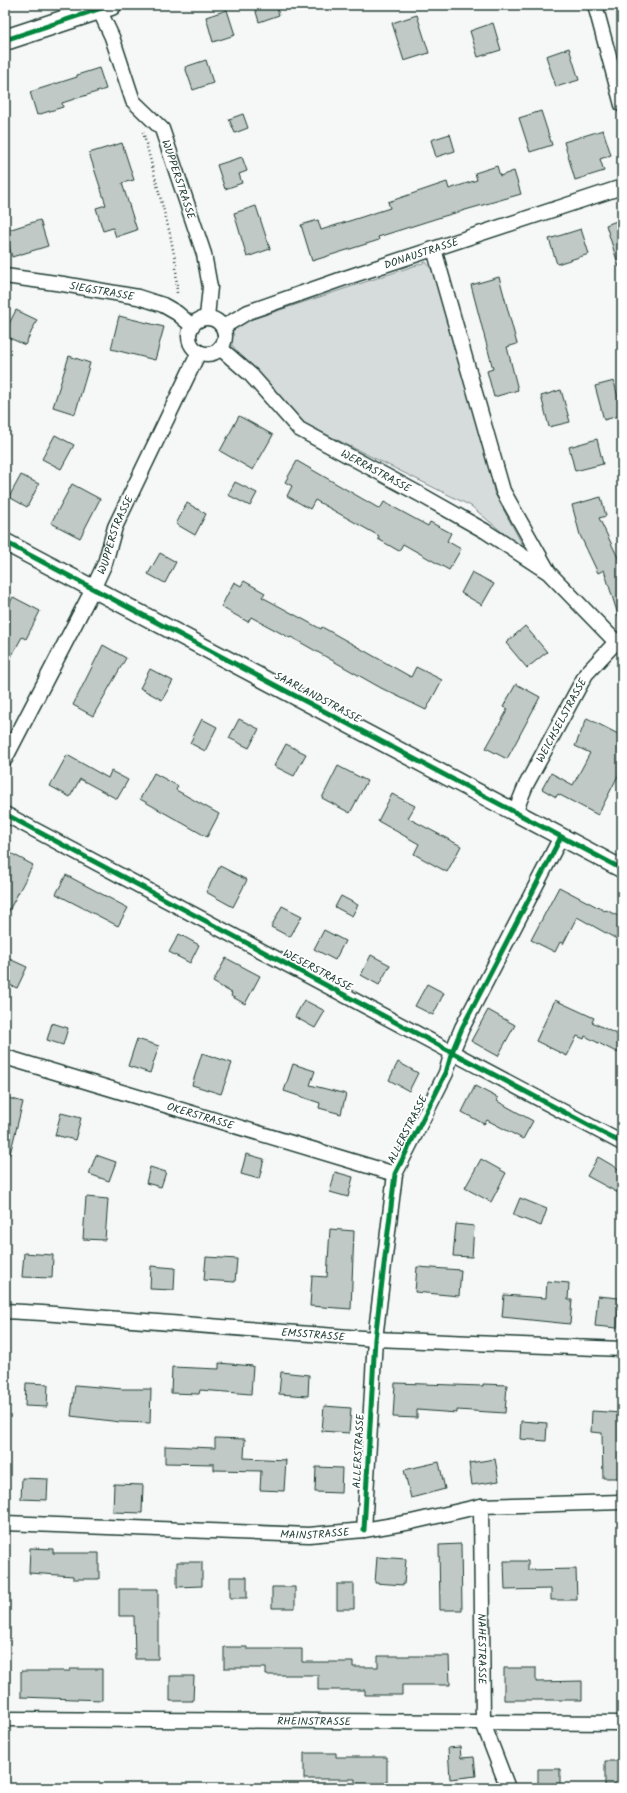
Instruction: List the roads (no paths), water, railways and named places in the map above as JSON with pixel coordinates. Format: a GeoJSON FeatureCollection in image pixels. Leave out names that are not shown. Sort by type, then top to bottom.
{"type":"FeatureCollection","features":[{"type":"Feature","properties":{"kind":"main road"},"geometry":{"type":"LineString","coordinates":[[5,40],[102,6]]}},
{"type":"Feature","properties":{"kind":"street"},"geometry":{"type":"LineString","coordinates":[[594,5],[622,105]]}},
{"type":"Feature","properties":{"kind":"street","name":"WUPPERSTRASSE"},"geometry":{"type":"LineString","coordinates":[[102,6],[134,101],[162,129],[204,254],[210,287],[207,317]]}},
{"type":"Feature","properties":{"kind":"street","name":"DONAUSTRASSE"},"geometry":{"type":"LineString","coordinates":[[223,327],[248,312],[622,187]]}},
{"type":"Feature","properties":{"kind":"street","name":"WERRASTRASSE"},"geometry":{"type":"LineString","coordinates":[[434,249],[503,490],[549,573]]}},
{"type":"Feature","properties":{"kind":"street","name":"SIEGSTRASSE"},"geometry":{"type":"LineString","coordinates":[[5,276],[132,296],[163,305],[177,312],[191,326]]}},
{"type":"Feature","properties":{"kind":"street"},"geometry":{"type":"LineString","coordinates":[[207,317],[214,318],[223,327],[225,337],[220,348],[212,353],[199,352],[190,344],[189,331],[191,326],[201,318],[207,317]]}},
{"type":"Feature","properties":{"kind":"street","name":"WERRASTRASSE"},"geometry":{"type":"LineString","coordinates":[[220,348],[252,375],[299,429],[485,531],[549,573],[619,641]]}},
{"type":"Feature","properties":{"kind":"street","name":"WUPPERSTRASSE"},"geometry":{"type":"LineString","coordinates":[[5,759],[93,589],[105,563],[115,527],[199,352]]}},
{"type":"Feature","properties":{"kind":"street","name":"SAARLANDSTRASSE"},"geometry":{"type":"LineString","coordinates":[[5,542],[622,869]]}},
{"type":"Feature","properties":{"kind":"street","name":"WEICHSELSTRASSE"},"geometry":{"type":"LineString","coordinates":[[515,812],[526,784],[586,674],[619,641]]}},
{"type":"Feature","properties":{"kind":"street","name":"WESERSTRASSE"},"geometry":{"type":"LineString","coordinates":[[5,814],[622,1143]]}},
{"type":"Feature","properties":{"kind":"street","name":"ALLERSTRASSE"},"geometry":{"type":"LineString","coordinates":[[364,1530],[375,1339],[395,1174],[446,1073],[452,1052],[462,1028],[561,837]]}},
{"type":"Feature","properties":{"kind":"street","name":"OKERSTRASSE"},"geometry":{"type":"LineString","coordinates":[[5,1057],[395,1174]]}},
{"type":"Feature","properties":{"kind":"street","name":"EMSSTRASSE"},"geometry":{"type":"LineString","coordinates":[[5,1311],[375,1339],[598,1350],[622,1349]]}},
{"type":"Feature","properties":{"kind":"street","name":"MAINSTRASSE"},"geometry":{"type":"LineString","coordinates":[[5,1523],[309,1535],[364,1530],[411,1522],[481,1506],[622,1502]]}},
{"type":"Feature","properties":{"kind":"street","name":"NAHESTRASSE"},"geometry":{"type":"LineString","coordinates":[[481,1506],[483,1723],[508,1788]]}},
{"type":"Feature","properties":{"kind":"street","name":"RHEINSTRASSE"},"geometry":{"type":"LineString","coordinates":[[5,1719],[622,1723]]}}]}
